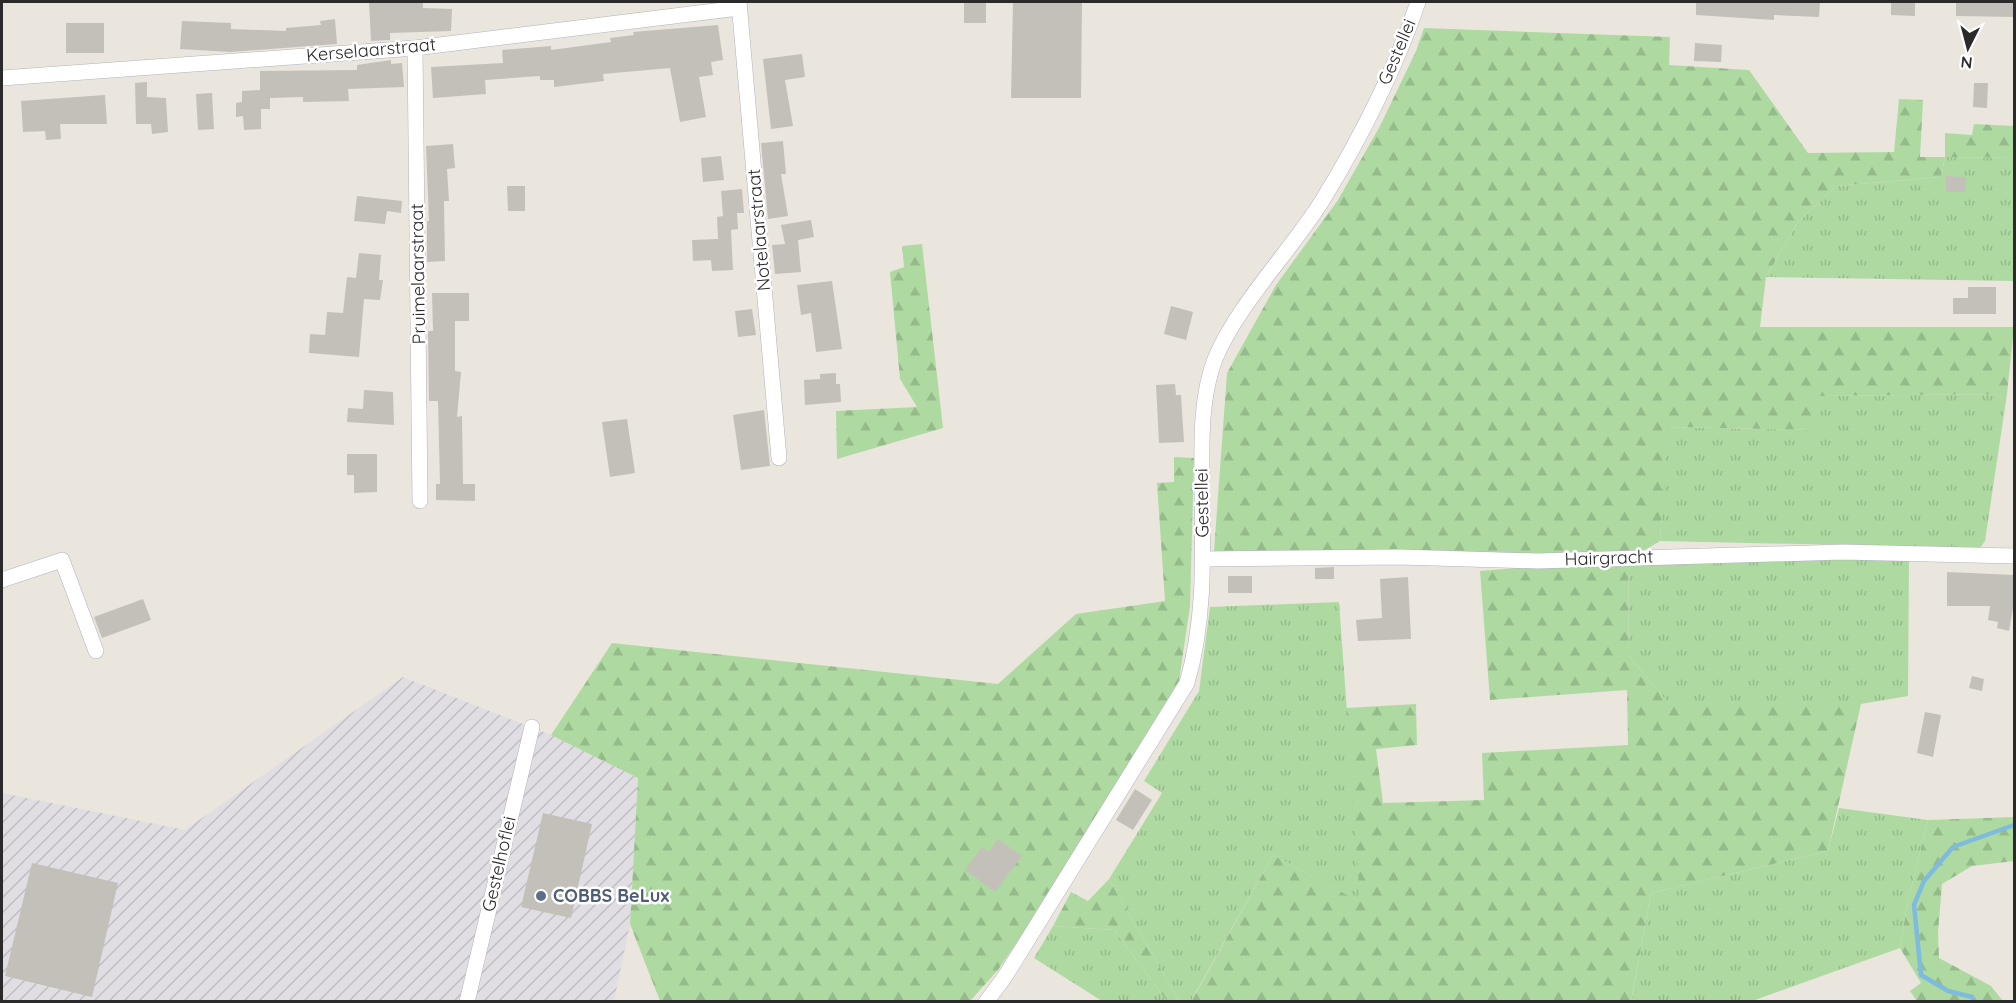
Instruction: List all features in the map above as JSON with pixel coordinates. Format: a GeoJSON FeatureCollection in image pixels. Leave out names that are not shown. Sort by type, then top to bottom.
{"type":"FeatureCollection","features":[{"type":"Feature","properties":{"kind":"street","name":"Gestellei"},"geometry":{"type":"LineString","coordinates":[[986,1002],[1004,978],[1187,683],[1199,630],[1203,559],[1202,450],[1205,404],[1215,359],[1257,291],[1321,202],[1382,89],[1418,2]]}},
{"type":"Feature","properties":{"kind":"street","name":"Kerselaarstraat"},"geometry":{"type":"LineString","coordinates":[[2,78],[415,48],[739,5]]}},
{"type":"Feature","properties":{"kind":"street","name":"Notelaarstraat"},"geometry":{"type":"LineString","coordinates":[[739,5],[779,458]]}},
{"type":"Feature","properties":{"kind":"street","name":"Pruimelaarstraat"},"geometry":{"type":"LineString","coordinates":[[415,48],[420,501]]}},
{"type":"Feature","properties":{"kind":"street","name":"Hairgracht"},"geometry":{"type":"LineString","coordinates":[[1203,559],[1399,557],[1538,561],[1843,552],[2014,556]]}},
{"type":"Feature","properties":{"kind":"street"},"geometry":{"type":"LineString","coordinates":[[2,580],[62,560],[96,651]]}},
{"type":"Feature","properties":{"kind":"street","name":"Gestelhoflei"},"geometry":{"type":"LineString","coordinates":[[467,1002],[532,727]]}},
{"type":"Feature","properties":{"kind":"shaded area"},"geometry":{"type":"Polygon","coordinates":[[[403,677],[551,735],[638,778],[630,924],[614,1001],[2,1002],[2,793],[185,830],[403,677]]]}},
{"type":"Feature","properties":{"kind":"green space"},"geometry":{"type":"Polygon","coordinates":[[[1424,28],[1670,37],[1669,65],[1749,70],[1808,153],[1894,152],[1899,99],[1923,100],[1920,157],[1945,157],[1941,177],[1836,186],[1798,222],[1766,277],[1760,327],[2014,327],[2007,394],[1816,396],[1815,430],[1668,427],[1660,541],[1628,560],[1629,656],[1669,704],[1861,704],[1828,851],[1651,893],[1631,1001],[1191,1002],[1273,855],[1360,902],[1346,708],[1416,704],[1417,745],[1376,749],[1383,803],[1484,800],[1482,753],[1628,745],[1627,690],[1490,700],[1480,571],[1618,560],[1214,551],[1227,373],[1276,285],[1338,200],[1380,126],[1416,51],[1424,28]]]}},
{"type":"Feature","properties":{"kind":"green space"},"geometry":{"type":"Polygon","coordinates":[[[1974,124],[2014,126],[2014,158],[1945,157],[1945,133],[1972,135],[1974,124]]]}},
{"type":"Feature","properties":{"kind":"green space"},"geometry":{"type":"Polygon","coordinates":[[[1945,157],[2014,158],[2014,281],[1766,277],[1798,222],[1836,186],[1941,177],[1945,157]]]}},
{"type":"Feature","properties":{"kind":"green space"},"geometry":{"type":"Polygon","coordinates":[[[922,244],[943,428],[837,459],[836,411],[917,407],[900,379],[890,272],[904,267],[902,246],[922,244]]]}},
{"type":"Feature","properties":{"kind":"green space"},"geometry":{"type":"Polygon","coordinates":[[[2007,394],[1985,541],[1980,548],[1660,541],[1667,427],[1815,430],[1815,396],[2007,394]]]}},
{"type":"Feature","properties":{"kind":"green space"},"geometry":{"type":"Polygon","coordinates":[[[1174,457],[1194,458],[1190,606],[1179,681],[1060,879],[998,970],[970,1001],[660,1001],[630,924],[638,778],[551,735],[612,643],[998,684],[1076,614],[1165,601],[1157,483],[1174,482],[1174,457]]]}},
{"type":"Feature","properties":{"kind":"green space"},"geometry":{"type":"Polygon","coordinates":[[[1628,560],[1909,560],[1908,696],[1861,704],[1669,704],[1629,656],[1628,560]]]}},
{"type":"Feature","properties":{"kind":"green space"},"geometry":{"type":"Polygon","coordinates":[[[1339,602],[1361,903],[1273,855],[1191,1001],[1179,1001],[1109,879],[1162,793],[1144,781],[1199,691],[1210,607],[1339,602]]]}},
{"type":"Feature","properties":{"kind":"green space"},"geometry":{"type":"Polygon","coordinates":[[[1839,808],[1928,820],[1907,905],[1900,948],[1752,1001],[1631,1002],[1651,893],[1828,851],[1839,808]]]}},
{"type":"Feature","properties":{"kind":"green space"},"geometry":{"type":"Polygon","coordinates":[[[2014,817],[2014,861],[1972,866],[1942,884],[1938,932],[1939,958],[1991,986],[2003,1001],[1917,1001],[1910,991],[1921,983],[1900,948],[1907,905],[1928,820],[2014,817]]]}},
{"type":"Feature","properties":{"kind":"green space"},"geometry":{"type":"Polygon","coordinates":[[[1109,879],[1179,1001],[1167,1001],[1114,930],[1053,926],[1071,892],[1088,901],[1109,879]]]}},
{"type":"Feature","properties":{"kind":"green space"},"geometry":{"type":"Polygon","coordinates":[[[1053,926],[1114,930],[1167,1001],[1102,1001],[1034,958],[1053,926]]]}},
{"type":"Feature","properties":{"kind":"building"},"geometry":{"type":"Polygon","coordinates":[[[369,2],[423,2],[423,8],[452,9],[451,31],[390,33],[390,40],[371,41],[369,2]]]}},
{"type":"Feature","properties":{"kind":"building"},"geometry":{"type":"Polygon","coordinates":[[[964,2],[986,2],[986,23],[964,23],[964,2]]]}},
{"type":"Feature","properties":{"kind":"building"},"geometry":{"type":"Polygon","coordinates":[[[1013,2],[1082,2],[1081,98],[1011,98],[1013,2]]]}},
{"type":"Feature","properties":{"kind":"building"},"geometry":{"type":"Polygon","coordinates":[[[1696,2],[1820,2],[1819,17],[1774,15],[1774,20],[1696,15],[1696,2]]]}},
{"type":"Feature","properties":{"kind":"building"},"geometry":{"type":"Polygon","coordinates":[[[1891,2],[1915,2],[1915,16],[1891,15],[1891,2]]]}},
{"type":"Feature","properties":{"kind":"building"},"geometry":{"type":"Polygon","coordinates":[[[1956,2],[2014,2],[2014,17],[1956,16],[1956,2]]]}},
{"type":"Feature","properties":{"kind":"building"},"geometry":{"type":"Polygon","coordinates":[[[335,19],[337,44],[230,52],[180,49],[182,21],[231,23],[231,29],[286,31],[286,28],[321,25],[320,21],[335,19]]]}},
{"type":"Feature","properties":{"kind":"building"},"geometry":{"type":"Polygon","coordinates":[[[66,23],[104,23],[104,53],[66,53],[66,23]]]}},
{"type":"Feature","properties":{"kind":"building"},"geometry":{"type":"Polygon","coordinates":[[[718,25],[723,60],[711,62],[713,75],[699,77],[706,117],[680,122],[670,68],[603,74],[604,81],[554,87],[554,80],[540,80],[540,76],[485,80],[486,94],[433,98],[431,67],[503,63],[502,50],[551,46],[551,50],[611,42],[610,38],[634,35],[633,32],[718,25]]]}},
{"type":"Feature","properties":{"kind":"building"},"geometry":{"type":"Polygon","coordinates":[[[1695,43],[1722,45],[1721,62],[1694,61],[1695,43]]]}},
{"type":"Feature","properties":{"kind":"building"},"geometry":{"type":"Polygon","coordinates":[[[802,54],[805,77],[785,80],[793,126],[771,129],[763,59],[802,54]]]}},
{"type":"Feature","properties":{"kind":"building"},"geometry":{"type":"Polygon","coordinates":[[[391,60],[391,64],[402,63],[404,87],[348,89],[349,101],[303,102],[303,97],[270,98],[270,109],[261,109],[261,129],[244,130],[243,116],[236,117],[236,103],[242,102],[242,91],[260,90],[260,71],[357,70],[357,65],[391,60]]]}},
{"type":"Feature","properties":{"kind":"building"},"geometry":{"type":"Polygon","coordinates":[[[147,82],[147,97],[166,98],[168,132],[152,134],[151,124],[136,124],[135,83],[147,82]]]}},
{"type":"Feature","properties":{"kind":"building"},"geometry":{"type":"Polygon","coordinates":[[[1974,83],[1988,83],[1987,108],[1973,107],[1974,83]]]}},
{"type":"Feature","properties":{"kind":"building"},"geometry":{"type":"Polygon","coordinates":[[[212,93],[214,129],[198,130],[196,94],[212,93]]]}},
{"type":"Feature","properties":{"kind":"building"},"geometry":{"type":"Polygon","coordinates":[[[105,95],[107,124],[60,124],[61,139],[46,140],[45,131],[23,132],[21,101],[105,95]]]}},
{"type":"Feature","properties":{"kind":"building"},"geometry":{"type":"Polygon","coordinates":[[[783,141],[786,174],[781,174],[788,216],[768,219],[761,143],[783,141]]]}},
{"type":"Feature","properties":{"kind":"building"},"geometry":{"type":"Polygon","coordinates":[[[453,144],[455,168],[447,169],[449,201],[444,201],[445,261],[427,262],[427,221],[429,221],[426,146],[453,144]]]}},
{"type":"Feature","properties":{"kind":"building"},"geometry":{"type":"Polygon","coordinates":[[[721,156],[724,180],[703,182],[701,158],[721,156]]]}},
{"type":"Feature","properties":{"kind":"building"},"geometry":{"type":"Polygon","coordinates":[[[1946,176],[1966,177],[1965,192],[1946,192],[1946,176]]]}},
{"type":"Feature","properties":{"kind":"building"},"geometry":{"type":"Polygon","coordinates":[[[507,186],[525,186],[525,211],[508,211],[507,186]]]}},
{"type":"Feature","properties":{"kind":"building"},"geometry":{"type":"Polygon","coordinates":[[[742,189],[744,213],[737,213],[738,229],[731,230],[733,270],[712,271],[711,260],[693,261],[692,240],[718,239],[717,217],[723,216],[721,191],[742,189]]]}},
{"type":"Feature","properties":{"kind":"building"},"geometry":{"type":"Polygon","coordinates":[[[357,196],[402,201],[401,213],[387,211],[385,224],[354,221],[357,196]]]}},
{"type":"Feature","properties":{"kind":"building"},"geometry":{"type":"Polygon","coordinates":[[[811,220],[814,237],[798,240],[801,272],[775,274],[772,245],[785,244],[781,225],[811,220]]]}},
{"type":"Feature","properties":{"kind":"building"},"geometry":{"type":"Polygon","coordinates":[[[359,253],[381,255],[379,280],[383,280],[380,300],[364,299],[359,357],[309,353],[310,334],[325,335],[327,312],[343,313],[347,277],[356,278],[359,253]]]}},
{"type":"Feature","properties":{"kind":"building"},"geometry":{"type":"Polygon","coordinates":[[[832,281],[842,349],[816,352],[811,313],[801,315],[797,285],[832,281]]]}},
{"type":"Feature","properties":{"kind":"building"},"geometry":{"type":"Polygon","coordinates":[[[1968,287],[1996,287],[1996,314],[1953,314],[1953,298],[1968,298],[1968,287]]]}},
{"type":"Feature","properties":{"kind":"building"},"geometry":{"type":"Polygon","coordinates":[[[432,293],[469,293],[469,321],[455,321],[455,371],[461,372],[457,417],[462,416],[463,484],[475,484],[475,501],[436,500],[436,484],[440,484],[438,401],[429,401],[428,331],[433,331],[432,293]]]}},
{"type":"Feature","properties":{"kind":"building"},"geometry":{"type":"Polygon","coordinates":[[[1171,306],[1193,312],[1186,340],[1164,334],[1171,306]]]}},
{"type":"Feature","properties":{"kind":"building"},"geometry":{"type":"Polygon","coordinates":[[[752,309],[756,335],[738,337],[735,311],[752,309]]]}},
{"type":"Feature","properties":{"kind":"building"},"geometry":{"type":"Polygon","coordinates":[[[836,373],[836,384],[840,384],[841,402],[805,405],[804,380],[820,379],[820,374],[836,373]]]}},
{"type":"Feature","properties":{"kind":"building"},"geometry":{"type":"Polygon","coordinates":[[[1175,384],[1176,395],[1181,395],[1184,442],[1159,443],[1156,385],[1175,384]]]}},
{"type":"Feature","properties":{"kind":"building"},"geometry":{"type":"Polygon","coordinates":[[[364,390],[393,392],[394,425],[347,422],[348,408],[363,409],[364,390]]]}},
{"type":"Feature","properties":{"kind":"building"},"geometry":{"type":"Polygon","coordinates":[[[764,410],[770,466],[741,470],[733,415],[764,410]]]}},
{"type":"Feature","properties":{"kind":"building"},"geometry":{"type":"Polygon","coordinates":[[[627,419],[635,473],[610,477],[602,422],[627,419]]]}},
{"type":"Feature","properties":{"kind":"building"},"geometry":{"type":"Polygon","coordinates":[[[347,454],[377,454],[377,492],[354,493],[354,475],[347,475],[347,454]]]}},
{"type":"Feature","properties":{"kind":"building"},"geometry":{"type":"Polygon","coordinates":[[[1334,567],[1334,579],[1315,579],[1315,568],[1334,567]]]}},
{"type":"Feature","properties":{"kind":"building"},"geometry":{"type":"Polygon","coordinates":[[[1947,572],[2014,575],[2014,602],[2009,631],[1997,628],[1998,622],[1988,620],[1990,606],[1947,606],[1947,572]]]}},
{"type":"Feature","properties":{"kind":"building"},"geometry":{"type":"Polygon","coordinates":[[[1228,576],[1252,576],[1252,593],[1228,593],[1228,576]]]}},
{"type":"Feature","properties":{"kind":"building"},"geometry":{"type":"Polygon","coordinates":[[[1408,577],[1411,639],[1358,641],[1356,620],[1382,618],[1380,579],[1408,577]]]}},
{"type":"Feature","properties":{"kind":"building"},"geometry":{"type":"Polygon","coordinates":[[[143,599],[151,620],[102,638],[94,617],[143,599]]]}},
{"type":"Feature","properties":{"kind":"building"},"geometry":{"type":"Polygon","coordinates":[[[1972,676],[1984,679],[1982,691],[1969,688],[1972,676]]]}},
{"type":"Feature","properties":{"kind":"building"},"geometry":{"type":"Polygon","coordinates":[[[1925,712],[1941,715],[1933,757],[1917,753],[1925,712]]]}},
{"type":"Feature","properties":{"kind":"building"},"geometry":{"type":"Polygon","coordinates":[[[1135,789],[1152,800],[1133,830],[1116,820],[1135,789]]]}},
{"type":"Feature","properties":{"kind":"building"},"geometry":{"type":"Polygon","coordinates":[[[543,813],[592,824],[571,918],[521,907],[543,813]]]}},
{"type":"Feature","properties":{"kind":"building"},"geometry":{"type":"Polygon","coordinates":[[[998,839],[1022,856],[995,892],[965,870],[982,847],[989,852],[998,839]]]}},
{"type":"Feature","properties":{"kind":"building"},"geometry":{"type":"Polygon","coordinates":[[[32,863],[118,883],[92,997],[5,976],[32,863]]]}},
{"type":"Feature","properties":{"kind":"waterway"},"geometry":{"type":"LineString","coordinates":[[1975,1002],[1972,997],[1948,991],[1921,975],[1914,905],[1924,881],[1953,847],[2014,825]]}},
{"type":"Feature","properties":{"kind":"place","name":"COBBS BeLux"},"geometry":{"type":"Point","coordinates":[541,896]}}]}
